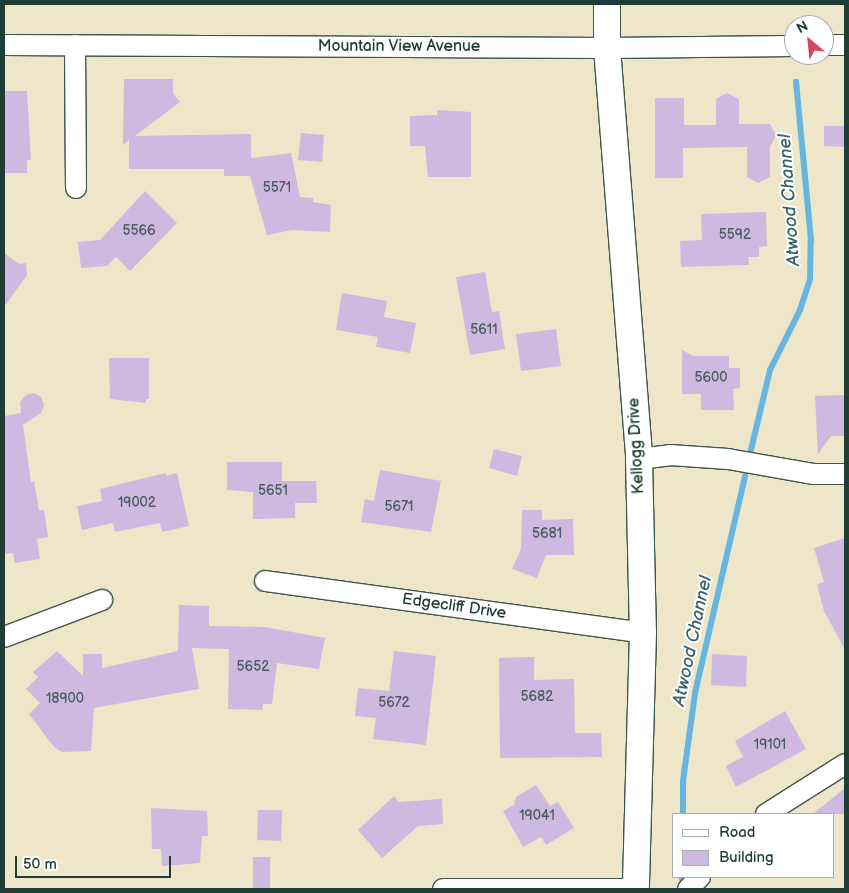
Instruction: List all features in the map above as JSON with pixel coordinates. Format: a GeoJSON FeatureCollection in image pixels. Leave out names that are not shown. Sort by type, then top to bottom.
{"type":"FeatureCollection","features":[{"type":"Feature","properties":{"kind":"main road","name":"Kellogg Drive"},"geometry":{"type":"LineString","coordinates":[[606,4],[606,48],[639,458],[643,633],[636,889]]}},
{"type":"Feature","properties":{"kind":"street","name":"Mountain View Avenue"},"geometry":{"type":"LineString","coordinates":[[4,45],[606,48],[784,46]]}},
{"type":"Feature","properties":{"kind":"street"},"geometry":{"type":"LineString","coordinates":[[75,45],[76,188]]}},
{"type":"Feature","properties":{"kind":"street"},"geometry":{"type":"LineString","coordinates":[[639,458],[670,456],[728,459],[812,474],[845,474]]}},
{"type":"Feature","properties":{"kind":"street","name":"Edgecliff Drive"},"geometry":{"type":"LineString","coordinates":[[265,581],[643,633]]}},
{"type":"Feature","properties":{"kind":"street"},"geometry":{"type":"LineString","coordinates":[[4,637],[102,600]]}},
{"type":"Feature","properties":{"kind":"street"},"geometry":{"type":"LineString","coordinates":[[768,813],[845,764]]}},
{"type":"Feature","properties":{"kind":"street"},"geometry":{"type":"LineString","coordinates":[[688,889],[699,878]]}},
{"type":"Feature","properties":{"kind":"street"},"geometry":{"type":"LineString","coordinates":[[443,889],[630,889]]}},
{"type":"Feature","properties":{"kind":"building"},"geometry":{"type":"Polygon","coordinates":[[[124,79],[173,79],[173,94],[180,102],[135,136],[251,134],[251,158],[291,153],[300,197],[313,198],[313,202],[331,205],[330,232],[292,230],[267,235],[250,176],[224,176],[224,169],[129,169],[129,140],[123,145],[124,79]]]}},
{"type":"Feature","properties":{"kind":"building"},"geometry":{"type":"Polygon","coordinates":[[[4,91],[27,91],[31,160],[27,160],[27,173],[4,173],[4,91]]]}},
{"type":"Feature","properties":{"kind":"building"},"geometry":{"type":"Polygon","coordinates":[[[727,93],[739,99],[739,124],[770,124],[776,135],[770,147],[770,177],[758,183],[747,177],[747,147],[683,148],[683,178],[655,178],[655,98],[684,98],[684,125],[716,125],[716,99],[727,93]]]}},
{"type":"Feature","properties":{"kind":"building"},"geometry":{"type":"Polygon","coordinates":[[[437,110],[471,112],[471,177],[428,177],[425,146],[410,146],[410,116],[437,115],[437,110]]]}},
{"type":"Feature","properties":{"kind":"building"},"geometry":{"type":"Polygon","coordinates":[[[824,126],[845,126],[845,147],[824,146],[824,126]]]}},
{"type":"Feature","properties":{"kind":"building"},"geometry":{"type":"Polygon","coordinates":[[[301,133],[324,135],[322,162],[298,160],[301,133]]]}},
{"type":"Feature","properties":{"kind":"building"},"geometry":{"type":"Polygon","coordinates":[[[145,191],[177,223],[130,271],[116,257],[107,266],[81,268],[78,242],[100,240],[145,191]]]}},
{"type":"Feature","properties":{"kind":"building"},"geometry":{"type":"Polygon","coordinates":[[[766,212],[767,246],[759,247],[759,257],[748,257],[749,265],[681,267],[680,241],[702,240],[701,214],[766,212]]]}},
{"type":"Feature","properties":{"kind":"building"},"geometry":{"type":"Polygon","coordinates":[[[4,253],[19,264],[26,263],[27,275],[4,307],[4,253]]]}},
{"type":"Feature","properties":{"kind":"building"},"geometry":{"type":"Polygon","coordinates":[[[485,272],[492,312],[499,311],[505,349],[470,355],[456,277],[485,272]]]}},
{"type":"Feature","properties":{"kind":"building"},"geometry":{"type":"Polygon","coordinates":[[[342,293],[387,301],[384,317],[416,323],[410,353],[376,347],[378,337],[336,330],[342,293]]]}},
{"type":"Feature","properties":{"kind":"building"},"geometry":{"type":"Polygon","coordinates":[[[556,329],[561,366],[521,371],[516,334],[556,329]]]}},
{"type":"Feature","properties":{"kind":"building"},"geometry":{"type":"Polygon","coordinates":[[[682,350],[693,356],[729,356],[729,368],[740,368],[740,388],[733,389],[734,410],[701,410],[701,394],[682,394],[682,350]]]}},
{"type":"Feature","properties":{"kind":"building"},"geometry":{"type":"Polygon","coordinates":[[[109,358],[149,358],[149,399],[146,399],[146,403],[110,399],[109,358]]]}},
{"type":"Feature","properties":{"kind":"building"},"geometry":{"type":"Polygon","coordinates":[[[34,393],[41,397],[44,405],[41,413],[23,425],[31,482],[34,482],[39,510],[44,510],[48,537],[37,539],[40,559],[15,563],[13,553],[4,554],[4,416],[21,413],[20,402],[26,395],[34,393]]]}},
{"type":"Feature","properties":{"kind":"building"},"geometry":{"type":"Polygon","coordinates":[[[845,395],[845,436],[831,436],[818,454],[815,396],[845,395]]]}},
{"type":"Feature","properties":{"kind":"building"},"geometry":{"type":"Polygon","coordinates":[[[494,449],[522,456],[517,476],[489,468],[494,449]]]}},
{"type":"Feature","properties":{"kind":"building"},"geometry":{"type":"Polygon","coordinates":[[[227,462],[282,462],[282,481],[316,481],[317,503],[295,503],[295,518],[253,519],[253,492],[227,490],[227,462]]]}},
{"type":"Feature","properties":{"kind":"building"},"geometry":{"type":"Polygon","coordinates":[[[380,470],[441,481],[431,532],[361,522],[365,499],[374,501],[380,470]]]}},
{"type":"Feature","properties":{"kind":"building"},"geometry":{"type":"Polygon","coordinates":[[[166,473],[166,476],[177,473],[189,526],[162,532],[160,523],[115,532],[113,523],[82,530],[77,506],[102,501],[100,489],[166,473]]]}},
{"type":"Feature","properties":{"kind":"building"},"geometry":{"type":"Polygon","coordinates":[[[522,510],[542,510],[542,520],[573,519],[574,555],[546,555],[537,578],[512,569],[521,549],[522,510]]]}},
{"type":"Feature","properties":{"kind":"building"},"geometry":{"type":"Polygon","coordinates":[[[845,538],[845,650],[824,611],[817,585],[824,582],[814,548],[845,538]]]}},
{"type":"Feature","properties":{"kind":"building"},"geometry":{"type":"Polygon","coordinates":[[[179,605],[209,606],[209,626],[265,627],[325,638],[319,669],[277,663],[272,704],[263,704],[262,710],[228,709],[229,649],[192,648],[199,689],[94,708],[91,751],[62,752],[54,747],[29,714],[40,703],[26,689],[38,677],[33,672],[57,651],[83,676],[83,654],[102,654],[102,668],[178,651],[179,605]]]}},
{"type":"Feature","properties":{"kind":"building"},"geometry":{"type":"Polygon","coordinates":[[[394,651],[436,656],[426,745],[373,739],[376,718],[355,716],[358,688],[389,691],[394,651]]]}},
{"type":"Feature","properties":{"kind":"building"},"geometry":{"type":"Polygon","coordinates":[[[712,654],[747,656],[746,687],[711,685],[712,654]]]}},
{"type":"Feature","properties":{"kind":"building"},"geometry":{"type":"Polygon","coordinates":[[[534,657],[534,680],[574,679],[575,733],[601,733],[602,757],[500,758],[499,658],[534,657]]]}},
{"type":"Feature","properties":{"kind":"building"},"geometry":{"type":"Polygon","coordinates":[[[785,711],[806,749],[736,787],[726,766],[743,757],[735,741],[785,711]]]}},
{"type":"Feature","properties":{"kind":"building"},"geometry":{"type":"Polygon","coordinates":[[[536,785],[550,806],[558,802],[574,828],[546,845],[541,837],[523,847],[503,811],[514,805],[516,797],[536,785]]]}},
{"type":"Feature","properties":{"kind":"building"},"geometry":{"type":"Polygon","coordinates":[[[845,788],[845,814],[814,813],[845,788]]]}},
{"type":"Feature","properties":{"kind":"building"},"geometry":{"type":"Polygon","coordinates":[[[394,796],[399,802],[442,799],[443,824],[418,826],[382,858],[358,830],[394,796]]]}},
{"type":"Feature","properties":{"kind":"building"},"geometry":{"type":"Polygon","coordinates":[[[151,808],[207,811],[208,836],[202,836],[200,863],[162,866],[161,849],[152,849],[151,808]]]}},
{"type":"Feature","properties":{"kind":"building"},"geometry":{"type":"Polygon","coordinates":[[[258,810],[282,810],[281,841],[257,840],[258,810]]]}},
{"type":"Feature","properties":{"kind":"building"},"geometry":{"type":"Polygon","coordinates":[[[253,857],[270,857],[270,889],[253,889],[253,857]]]}},
{"type":"Feature","properties":{"kind":"waterway","name":"Atwood Channel"},"geometry":{"type":"LineString","coordinates":[[750,454],[770,370],[800,310],[810,279],[811,240],[796,82]]}},
{"type":"Feature","properties":{"kind":"waterway","name":"Atwood Channel"},"geometry":{"type":"LineString","coordinates":[[683,813],[683,781],[695,693],[745,476]]}}]}
